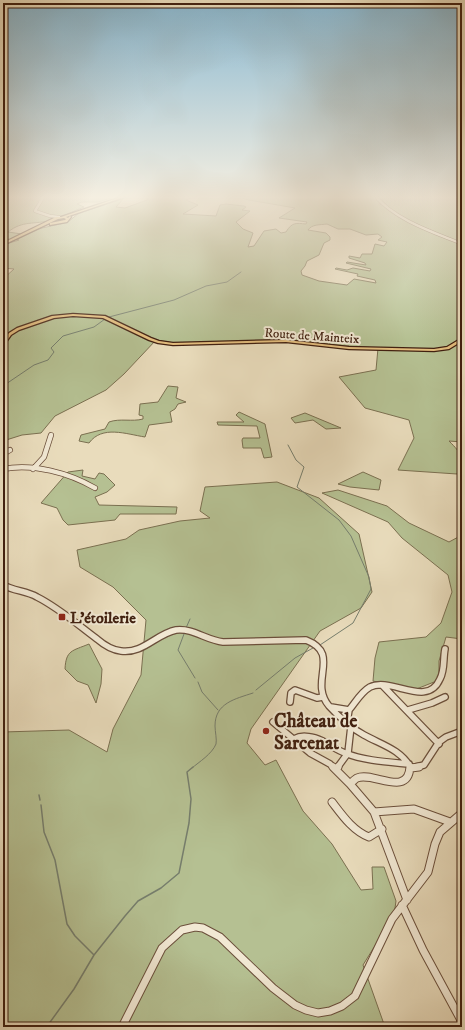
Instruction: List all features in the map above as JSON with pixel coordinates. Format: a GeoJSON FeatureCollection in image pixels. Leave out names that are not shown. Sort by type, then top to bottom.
{"type":"FeatureCollection","features":[{"type":"Feature","properties":{"kind":"main road","name":"Route de Mainteix"},"geometry":{"type":"LineString","coordinates":[[3,344],[10,334],[18,329],[53,317],[73,315],[104,317],[123,328],[158,342],[186,344],[286,341],[349,348],[434,350],[448,348],[462,339]]}},
{"type":"Feature","properties":{"kind":"street"},"geometry":{"type":"LineString","coordinates":[[33,468],[44,457],[51,435]]}},
{"type":"Feature","properties":{"kind":"street"},"geometry":{"type":"LineString","coordinates":[[3,454],[10,450]]}},
{"type":"Feature","properties":{"kind":"street"},"geometry":{"type":"LineString","coordinates":[[3,469],[14,466],[33,468],[83,480],[95,488]]}},
{"type":"Feature","properties":{"kind":"street"},"geometry":{"type":"LineString","coordinates":[[3,524],[3,540]]}},
{"type":"Feature","properties":{"kind":"street"},"geometry":{"type":"LineString","coordinates":[[3,585],[38,597],[108,648],[117,651],[125,652],[139,650],[167,632],[178,630],[199,633],[208,639],[223,642],[311,641],[321,649],[323,655],[324,662],[321,692],[330,707],[349,724],[374,742],[399,752],[410,766],[410,775],[400,782],[391,782],[372,777],[359,776],[353,779],[350,784]]}},
{"type":"Feature","properties":{"kind":"street"},"geometry":{"type":"LineString","coordinates":[[336,770],[348,753],[349,710],[370,688],[384,686],[417,692],[432,689],[440,681],[446,649]]}},
{"type":"Feature","properties":{"kind":"street"},"geometry":{"type":"LineString","coordinates":[[384,686],[394,698],[428,730],[438,744]]}},
{"type":"Feature","properties":{"kind":"street"},"geometry":{"type":"LineString","coordinates":[[290,702],[291,693],[295,690],[317,698],[323,696]]}},
{"type":"Feature","properties":{"kind":"street"},"geometry":{"type":"LineString","coordinates":[[408,710],[432,703],[445,697]]}},
{"type":"Feature","properties":{"kind":"street"},"geometry":{"type":"LineString","coordinates":[[330,707],[349,710]]}},
{"type":"Feature","properties":{"kind":"street"},"geometry":{"type":"LineString","coordinates":[[273,722],[310,753],[336,770],[374,812],[382,829],[410,926],[462,1022]]}},
{"type":"Feature","properties":{"kind":"street"},"geometry":{"type":"LineString","coordinates":[[294,739],[303,736],[311,736],[318,738],[337,750],[381,762],[418,768],[424,765],[431,757],[438,744],[444,738],[462,732]]}},
{"type":"Feature","properties":{"kind":"street"},"geometry":{"type":"LineString","coordinates":[[332,802],[340,813],[364,836],[369,837],[382,829]]}},
{"type":"Feature","properties":{"kind":"street"},"geometry":{"type":"LineString","coordinates":[[374,812],[414,809],[450,822]]}},
{"type":"Feature","properties":{"kind":"street"},"geometry":{"type":"LineString","coordinates":[[122,1027],[162,948],[171,937],[181,930],[193,926],[209,929],[220,937],[285,1001],[298,1010],[319,1016],[338,1012],[355,996],[364,981],[389,924],[428,872],[435,844],[440,832],[462,813]]}},
{"type":"Feature","properties":{"kind":"green space"},"geometry":{"type":"Polygon","coordinates":[[[249,244],[248,247],[254,246],[255,244],[324,244],[319,255],[307,261],[301,271],[302,275],[319,281],[347,285],[354,279],[376,283],[375,280],[357,276],[358,274],[335,269],[347,270],[353,268],[370,271],[371,269],[346,263],[366,265],[365,263],[349,258],[349,256],[360,258],[362,254],[372,254],[375,244],[384,246],[385,244],[462,244],[462,442],[449,441],[459,452],[461,459],[457,474],[398,470],[414,438],[409,420],[365,408],[339,377],[376,370],[378,348],[269,341],[174,343],[156,340],[124,374],[106,390],[55,416],[41,433],[22,435],[3,441],[3,279],[14,269],[3,268],[3,245],[249,244]]]}},
{"type":"Feature","properties":{"kind":"green space"},"geometry":{"type":"Polygon","coordinates":[[[168,386],[178,387],[176,398],[186,402],[178,404],[175,409],[170,412],[172,422],[149,425],[145,437],[107,432],[94,437],[89,443],[79,441],[81,435],[105,429],[109,422],[117,420],[143,419],[143,416],[139,415],[140,404],[158,402],[168,386]]]}},
{"type":"Feature","properties":{"kind":"green space"},"geometry":{"type":"Polygon","coordinates":[[[239,412],[265,424],[272,457],[264,458],[261,448],[243,448],[243,438],[260,438],[257,426],[218,425],[217,422],[244,422],[236,415],[239,412]]]}},
{"type":"Feature","properties":{"kind":"green space"},"geometry":{"type":"Polygon","coordinates":[[[305,413],[341,428],[326,429],[313,420],[295,423],[291,418],[305,413]]]}},
{"type":"Feature","properties":{"kind":"green space"},"geometry":{"type":"Polygon","coordinates":[[[83,470],[82,476],[95,479],[99,473],[104,474],[115,485],[107,492],[95,497],[99,505],[177,507],[176,514],[120,514],[115,520],[68,525],[63,520],[57,508],[41,503],[68,472],[83,470]]]}},
{"type":"Feature","properties":{"kind":"green space"},"geometry":{"type":"Polygon","coordinates":[[[363,472],[381,480],[379,490],[350,487],[338,484],[363,472]]]}},
{"type":"Feature","properties":{"kind":"green space"},"geometry":{"type":"Polygon","coordinates":[[[277,482],[319,498],[359,534],[372,592],[361,608],[320,631],[251,729],[247,743],[265,765],[276,760],[303,811],[332,844],[361,890],[373,889],[372,867],[384,867],[396,901],[394,915],[363,965],[385,1027],[3,1027],[3,732],[69,730],[107,752],[113,729],[141,675],[146,620],[113,587],[80,567],[77,550],[126,539],[139,530],[180,521],[210,518],[200,511],[205,487],[277,482]]]}},
{"type":"Feature","properties":{"kind":"green space"},"geometry":{"type":"Polygon","coordinates":[[[338,490],[387,506],[409,523],[449,542],[462,535],[462,639],[446,637],[439,661],[439,680],[414,690],[373,681],[375,658],[379,642],[426,637],[441,623],[452,592],[448,575],[402,538],[388,522],[322,493],[338,490]]]}},
{"type":"Feature","properties":{"kind":"green space"},"geometry":{"type":"Polygon","coordinates":[[[89,644],[102,669],[101,684],[96,703],[88,685],[77,681],[65,669],[67,658],[71,652],[89,644]]]}},
{"type":"Feature","properties":{"kind":"waterway"},"geometry":{"type":"LineString","coordinates":[[109,317],[174,300],[206,286],[227,282],[241,272]]}},
{"type":"Feature","properties":{"kind":"waterway"},"geometry":{"type":"LineString","coordinates":[[3,386],[34,365],[48,360],[54,352],[51,348],[63,336],[94,327],[105,319]]}},
{"type":"Feature","properties":{"kind":"waterway"},"geometry":{"type":"LineString","coordinates":[[288,445],[296,460],[304,467],[297,487],[339,520],[351,536],[369,577],[371,589],[353,623],[320,645]]}},
{"type":"Feature","properties":{"kind":"waterway"},"geometry":{"type":"LineString","coordinates":[[186,628],[190,619]]}},
{"type":"Feature","properties":{"kind":"waterway"},"geometry":{"type":"LineString","coordinates":[[184,634],[178,650],[195,678]]}},
{"type":"Feature","properties":{"kind":"waterway"},"geometry":{"type":"LineString","coordinates":[[256,690],[295,658],[313,648]]}},
{"type":"Feature","properties":{"kind":"waterway"},"geometry":{"type":"LineString","coordinates":[[198,682],[202,692],[218,710]]}},
{"type":"Feature","properties":{"kind":"waterway"},"geometry":{"type":"LineString","coordinates":[[192,768],[208,754],[216,744],[216,718],[222,707],[233,700],[253,693]]}},
{"type":"Feature","properties":{"kind":"waterway"},"geometry":{"type":"LineString","coordinates":[[94,955],[138,901],[161,888],[179,873],[189,823],[191,799],[187,772],[193,767]]}},
{"type":"Feature","properties":{"kind":"waterway"},"geometry":{"type":"LineString","coordinates":[[39,795],[40,800]]}},
{"type":"Feature","properties":{"kind":"waterway"},"geometry":{"type":"LineString","coordinates":[[41,805],[44,832],[55,860],[67,924],[75,936],[94,955]]}},
{"type":"Feature","properties":{"kind":"waterway"},"geometry":{"type":"LineString","coordinates":[[33,1027],[35,1024],[48,1025],[74,989],[94,955]]}},
{"type":"Feature","properties":{"kind":"place","name":"L'étoilerie"},"geometry":{"type":"Point","coordinates":[62,617]}},
{"type":"Feature","properties":{"kind":"place","name":"Château de Sarcenat"},"geometry":{"type":"Point","coordinates":[266,731]}}]}
